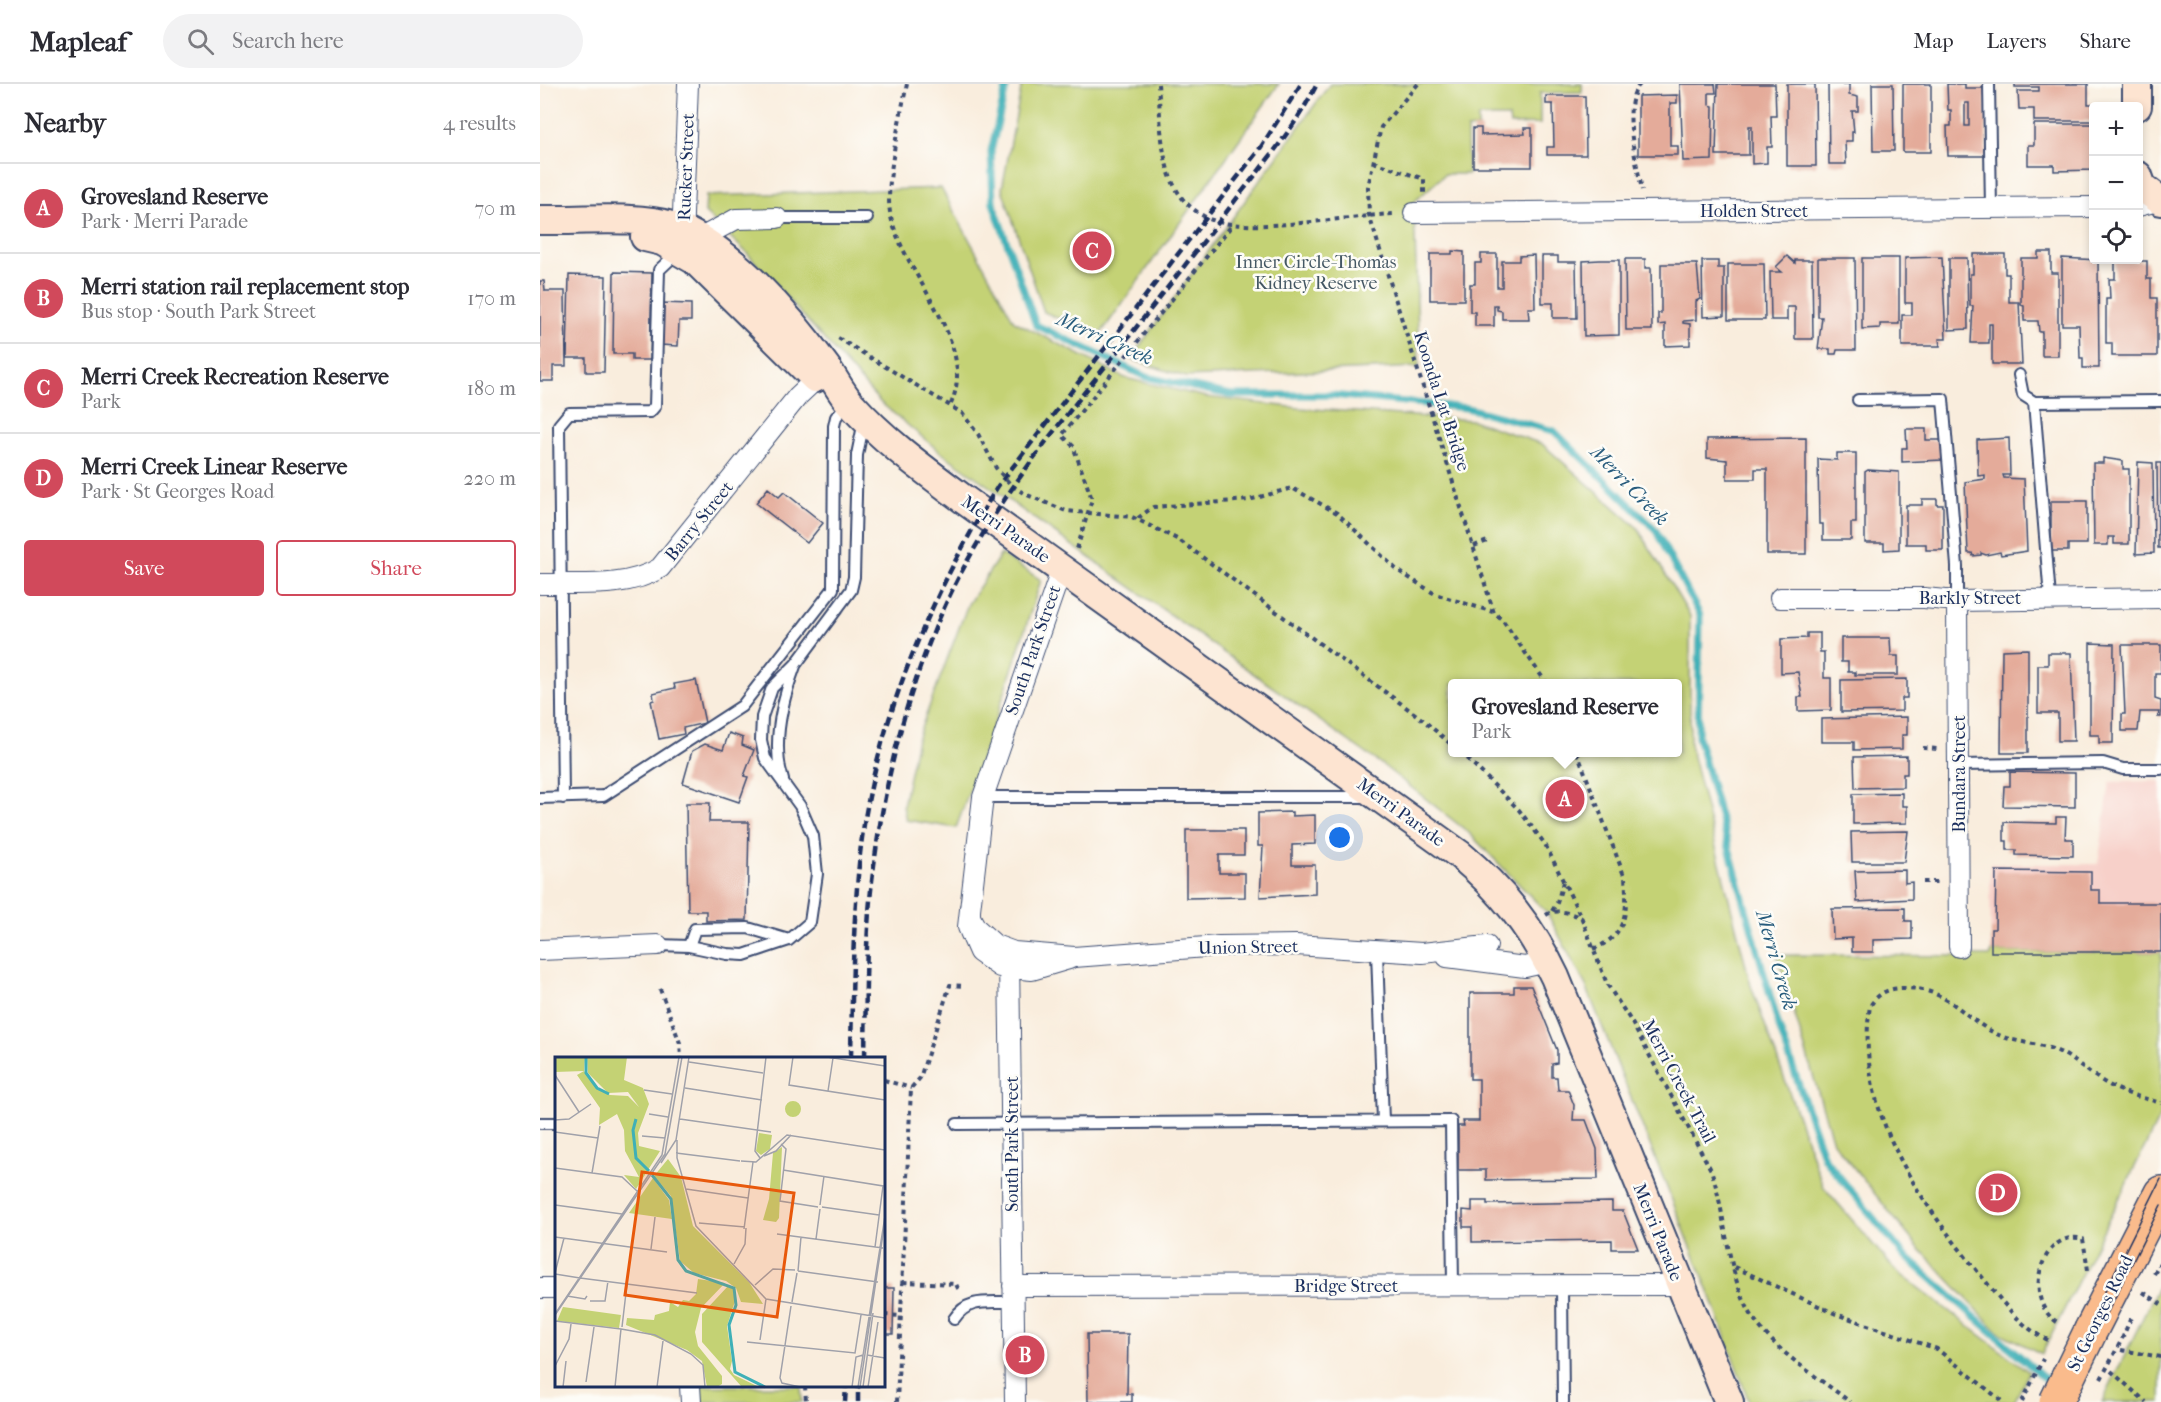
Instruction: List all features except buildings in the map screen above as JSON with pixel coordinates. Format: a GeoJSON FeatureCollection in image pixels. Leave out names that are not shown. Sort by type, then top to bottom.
{"type":"FeatureCollection","features":[{"type":"Feature","properties":{"kind":"highway","name":"St Georges Road"},"geometry":{"type":"LineString","coordinates":[[2056,1402],[2106,1335],[2161,1192]]}},
{"type":"Feature","properties":{"kind":"main road"},"geometry":{"type":"LineString","coordinates":[[2137,84],[2137,102]]}},
{"type":"Feature","properties":{"kind":"main road"},"geometry":{"type":"LineString","coordinates":[[2143,189],[2152,203]]}},
{"type":"Feature","properties":{"kind":"main road"},"geometry":{"type":"LineString","coordinates":[[540,220],[651,222],[688,239]]}},
{"type":"Feature","properties":{"kind":"main road"},"geometry":{"type":"LineString","coordinates":[[540,237],[688,239]]}},
{"type":"Feature","properties":{"kind":"main road","name":"Merri Parade"},"geometry":{"type":"LineString","coordinates":[[688,239],[732,262],[794,327],[821,373],[857,410],[966,501],[1380,797],[1479,871],[1503,894],[1540,919],[1548,962],[1729,1402]]}},
{"type":"Feature","properties":{"kind":"street","name":"Rucker Street"},"geometry":{"type":"LineString","coordinates":[[688,84],[688,239]]}},
{"type":"Feature","properties":{"kind":"street","name":"Holden Street"},"geometry":{"type":"LineString","coordinates":[[1414,213],[1991,210],[2089,207]]}},
{"type":"Feature","properties":{"kind":"street"},"geometry":{"type":"LineString","coordinates":[[688,239],[736,219],[777,218]]}},
{"type":"Feature","properties":{"kind":"street","name":"Barry Street"},"geometry":{"type":"LineString","coordinates":[[540,584],[629,581],[648,576],[660,568],[783,416],[821,373]]}},
{"type":"Feature","properties":{"kind":"street","name":"South Park Street"},"geometry":{"type":"LineString","coordinates":[[1015,1402],[1009,960],[994,964],[975,946],[968,927],[983,797],[1065,570]]}},
{"type":"Feature","properties":{"kind":"street","name":"Barkly Street"},"geometry":{"type":"LineString","coordinates":[[1780,598],[1924,598],[1957,601],[2161,598]]}},
{"type":"Feature","properties":{"kind":"street","name":"Bundara Street"},"geometry":{"type":"LineString","coordinates":[[1957,601],[1960,765],[1959,947]]}},
{"type":"Feature","properties":{"kind":"street","name":"Union Street"},"geometry":{"type":"LineString","coordinates":[[1009,960],[1032,970],[1074,957],[1264,944],[1377,952],[1422,952],[1486,946]]}},
{"type":"Feature","properties":{"kind":"street"},"geometry":{"type":"LineString","coordinates":[[540,950],[658,945]]}},
{"type":"Feature","properties":{"kind":"street","name":"Union Street"},"geometry":{"type":"LineString","coordinates":[[1422,952],[1525,967],[1548,962]]}},
{"type":"Feature","properties":{"kind":"street","name":"Bridge Street"},"geometry":{"type":"LineString","coordinates":[[1013,1294],[1453,1286],[1680,1285]]}},
{"type":"Feature","properties":{"kind":"street"},"geometry":{"type":"LineString","coordinates":[[690,1387],[691,1402]]}},
{"type":"Feature","properties":{"kind":"lane"},"geometry":{"type":"LineString","coordinates":[[1989,84],[1991,210]]}},
{"type":"Feature","properties":{"kind":"lane"},"geometry":{"type":"LineString","coordinates":[[777,218],[867,218]]}},
{"type":"Feature","properties":{"kind":"lane"},"geometry":{"type":"LineString","coordinates":[[563,798],[559,425],[569,413],[650,412],[654,406],[658,270],[688,239]]}},
{"type":"Feature","properties":{"kind":"lane"},"geometry":{"type":"LineString","coordinates":[[2019,375],[2023,395],[2034,402],[2161,400]]}},
{"type":"Feature","properties":{"kind":"lane"},"geometry":{"type":"LineString","coordinates":[[1858,400],[1943,399],[1958,566],[1957,601]]}},
{"type":"Feature","properties":{"kind":"lane"},"geometry":{"type":"LineString","coordinates":[[2034,402],[2050,598]]}},
{"type":"Feature","properties":{"kind":"lane"},"geometry":{"type":"LineString","coordinates":[[540,798],[596,798],[607,795],[739,709],[833,589],[834,426],[836,417],[857,410],[853,584],[848,596],[796,664],[772,688],[764,710],[761,728],[764,755],[808,821],[818,864],[812,918],[805,928],[789,940],[739,955],[689,946],[658,945]]}},
{"type":"Feature","properties":{"kind":"lane"},"geometry":{"type":"LineString","coordinates":[[786,786],[779,764],[779,726],[796,664]]}},
{"type":"Feature","properties":{"kind":"lane"},"geometry":{"type":"LineString","coordinates":[[1960,765],[2103,763],[2123,769],[2161,769]]}},
{"type":"Feature","properties":{"kind":"lane"},"geometry":{"type":"LineString","coordinates":[[983,797],[1380,797]]}},
{"type":"Feature","properties":{"kind":"lane"},"geometry":{"type":"LineString","coordinates":[[689,946],[695,929],[748,928],[789,940]]}},
{"type":"Feature","properties":{"kind":"lane"},"geometry":{"type":"LineString","coordinates":[[1377,952],[1383,1121]]}},
{"type":"Feature","properties":{"kind":"lane"},"geometry":{"type":"LineString","coordinates":[[957,1124],[1451,1121],[1453,1286]]}},
{"type":"Feature","properties":{"kind":"lane"},"geometry":{"type":"LineString","coordinates":[[1562,1286],[1563,1402]]}},
{"type":"Feature","properties":{"kind":"lane","name":"Bridge Street"},"geometry":{"type":"LineString","coordinates":[[954,1319],[961,1307],[1013,1294]]}},
{"type":"Feature","properties":{"kind":"path"},"geometry":{"type":"LineString","coordinates":[[907,84],[892,178],[890,212],[915,274],[950,339],[958,375],[956,393],[951,404]]}},
{"type":"Feature","properties":{"kind":"path"},"geometry":{"type":"LineString","coordinates":[[1158,84],[1167,164],[1180,196],[1210,219],[1233,224],[1414,213]]}},
{"type":"Feature","properties":{"kind":"path"},"geometry":{"type":"LineString","coordinates":[[1369,215],[1368,187],[1381,127],[1418,84]]}},
{"type":"Feature","properties":{"kind":"path"},"geometry":{"type":"LineString","coordinates":[[1640,84],[1635,89],[1630,121],[1645,212]]}},
{"type":"Feature","properties":{"kind":"path"},"geometry":{"type":"LineString","coordinates":[[1373,162],[1424,179]]}},
{"type":"Feature","properties":{"kind":"path","name":"Koonda Lat Bridge"},"geometry":{"type":"LineString","coordinates":[[1369,215],[1473,546]]}},
{"type":"Feature","properties":{"kind":"path"},"geometry":{"type":"LineString","coordinates":[[1065,570],[1089,515],[1092,500],[1074,446],[1062,435],[1233,224]]}},
{"type":"Feature","properties":{"kind":"path"},"geometry":{"type":"LineString","coordinates":[[836,336],[907,381],[951,404],[971,423],[996,468],[1011,485],[1042,503],[1066,511],[1138,518],[1179,540],[1404,705],[1448,742]]}},
{"type":"Feature","properties":{"kind":"path"},"geometry":{"type":"LineString","coordinates":[[1138,518],[1153,507],[1249,500],[1292,488],[1337,513],[1406,576],[1435,594],[1494,613],[1502,619],[1544,679]]}},
{"type":"Feature","properties":{"kind":"path"},"geometry":{"type":"LineString","coordinates":[[1490,540],[1473,546],[1494,613]]}},
{"type":"Feature","properties":{"kind":"path","name":"Merri Creek Trail"},"geometry":{"type":"LineString","coordinates":[[1465,757],[1534,828],[1563,880],[1582,919],[1607,984],[1631,1021],[1711,1170],[1720,1196],[1733,1267],[1745,1302],[1764,1332],[1850,1402]]}},
{"type":"Feature","properties":{"kind":"path"},"geometry":{"type":"LineString","coordinates":[[1579,757],[1625,878],[1625,916],[1619,932],[1610,943],[1593,950]]}},
{"type":"Feature","properties":{"kind":"path"},"geometry":{"type":"LineString","coordinates":[[1540,919],[1557,903],[1563,880]]}},
{"type":"Feature","properties":{"kind":"path"},"geometry":{"type":"LineString","coordinates":[[1540,919],[1567,913],[1582,919]]}},
{"type":"Feature","properties":{"kind":"path"},"geometry":{"type":"LineString","coordinates":[[897,1402],[911,1088],[920,1078],[950,985],[964,986]]}},
{"type":"Feature","properties":{"kind":"path"},"geometry":{"type":"LineString","coordinates":[[2048,1340],[2035,1334],[2008,1308],[1954,1242],[1896,1155],[1879,1105],[1872,1072],[1869,1045],[1870,1006],[1875,998],[1893,988],[1914,988],[1934,992],[1953,1002],[1988,1030],[2003,1037],[2054,1050],[2074,1060],[2108,1085],[2161,1103]]}},
{"type":"Feature","properties":{"kind":"path"},"geometry":{"type":"LineString","coordinates":[[660,989],[680,1043],[681,1057]]}},
{"type":"Feature","properties":{"kind":"path"},"geometry":{"type":"LineString","coordinates":[[885,1080],[911,1088]]}},
{"type":"Feature","properties":{"kind":"path"},"geometry":{"type":"LineString","coordinates":[[2057,1322],[2044,1307],[2038,1292],[2037,1278],[2040,1267],[2057,1244],[2066,1238],[2075,1237],[2083,1239],[2086,1245],[2088,1270]]}},
{"type":"Feature","properties":{"kind":"path"},"geometry":{"type":"LineString","coordinates":[[1733,1267],[1836,1314],[1937,1349],[2003,1402]]}},
{"type":"Feature","properties":{"kind":"path"},"geometry":{"type":"LineString","coordinates":[[903,1282],[956,1284]]}},
{"type":"Feature","properties":{"kind":"path"},"geometry":{"type":"LineString","coordinates":[[2143,1292],[2161,1304]]}},
{"type":"Feature","properties":{"kind":"path"},"geometry":{"type":"LineString","coordinates":[[885,1315],[901,1316]]}},
{"type":"Feature","properties":{"kind":"path"},"geometry":{"type":"LineString","coordinates":[[2096,1388],[2106,1335]]}},
{"type":"Feature","properties":{"kind":"path"},"geometry":{"type":"LineString","coordinates":[[2121,1350],[2161,1357]]}},
{"type":"Feature","properties":{"kind":"path"},"geometry":{"type":"LineString","coordinates":[[2111,1371],[2146,1402]]}},
{"type":"Feature","properties":{"kind":"path"},"geometry":{"type":"LineString","coordinates":[[805,1387],[806,1402]]}},
{"type":"Feature","properties":{"kind":"shaded area"},"geometry":{"type":"Polygon","coordinates":[[[2161,781],[2161,951],[1991,952],[1990,864],[2098,864],[2110,782],[2161,781]]]}},
{"type":"Feature","properties":{"kind":"green space"},"geometry":{"type":"Polygon","coordinates":[[[1022,84],[1279,84],[1099,336],[1044,312],[1002,189],[1022,84]]]}},
{"type":"Feature","properties":{"kind":"green space","name":"Inner Circle-Thomas Kidney Reserve"},"geometry":{"type":"Polygon","coordinates":[[[1330,84],[1582,84],[1582,92],[1540,93],[1540,124],[1510,125],[1509,117],[1478,117],[1478,128],[1467,129],[1468,174],[1445,174],[1414,202],[1419,367],[1186,377],[1130,359],[1330,84]]]}},
{"type":"Feature","properties":{"kind":"green space"},"geometry":{"type":"Polygon","coordinates":[[[941,188],[1014,321],[1125,378],[1206,397],[1299,408],[1472,420],[1542,444],[1638,528],[1690,616],[1690,745],[1751,986],[1823,1186],[1895,1270],[2029,1372],[2014,1402],[1749,1402],[1711,1297],[1586,986],[1547,913],[1468,832],[1384,766],[939,451],[880,402],[747,253],[705,213],[706,196],[941,188]]]}},
{"type":"Feature","properties":{"kind":"green space"},"geometry":{"type":"Polygon","coordinates":[[[1001,554],[1041,580],[997,716],[956,828],[906,820],[903,806],[917,739],[968,604],[1001,554]]]}},
{"type":"Feature","properties":{"kind":"green space"},"geometry":{"type":"Polygon","coordinates":[[[1991,952],[2161,952],[2161,1114],[2042,1354],[1998,1332],[1916,1245],[1833,1142],[1777,955],[1991,956],[1991,952]]]}},
{"type":"Feature","properties":{"kind":"green space"},"geometry":{"type":"Polygon","coordinates":[[[2161,1282],[2161,1402],[2102,1402],[2154,1295],[2161,1282]]]}},
{"type":"Feature","properties":{"kind":"green space"},"geometry":{"type":"Polygon","coordinates":[[[701,1387],[801,1387],[802,1402],[701,1402],[701,1387]]]}},
{"type":"Feature","properties":{"kind":"waterway","name":"Merri Creek"},"geometry":{"type":"LineString","coordinates":[[1007,84],[991,151],[993,203],[1036,325],[1146,377],[1231,395],[1332,395],[1467,408],[1554,431],[1655,529],[1700,615],[1698,737],[1779,1027],[1824,1158],[1903,1254],[2055,1387]]}},
{"type":"Feature","properties":{"kind":"tram line"},"geometry":{"type":"LineString","coordinates":[[2050,1402],[2161,1179]]}},
{"type":"Feature","properties":{"kind":"tram line"},"geometry":{"type":"LineString","coordinates":[[2063,1402],[2161,1205]]}},
{"type":"Feature","properties":{"kind":"railway"},"geometry":{"type":"LineString","coordinates":[[851,1057],[856,905],[867,806],[892,710],[929,616],[950,571],[998,486],[1261,147],[1301,84]]}},
{"type":"Feature","properties":{"kind":"railway"},"geometry":{"type":"LineString","coordinates":[[865,1057],[868,925],[878,836],[886,792],[908,704],[922,661],[958,578],[1017,482],[1057,427],[1272,154],[1292,127],[1317,84]]}},
{"type":"Feature","properties":{"kind":"railway"},"geometry":{"type":"LineString","coordinates":[[845,1402],[846,1387]]}},
{"type":"Feature","properties":{"kind":"railway"},"geometry":{"type":"LineString","coordinates":[[858,1387],[858,1402]]}},
{"type":"Feature","properties":{"kind":"place","name":"Merri Creek Recreation Reserve"},"geometry":{"type":"Point","coordinates":[1092,251]}},
{"type":"Feature","properties":{"kind":"place","name":"Grovesland Reserve"},"geometry":{"type":"Point","coordinates":[1565,799]}},
{"type":"Feature","properties":{"kind":"place","name":"Merri Creek Linear Reserve"},"geometry":{"type":"Point","coordinates":[1998,1193]}},
{"type":"Feature","properties":{"kind":"place","name":"Merri station rail replacement stop"},"geometry":{"type":"Point","coordinates":[1025,1355]}}]}
